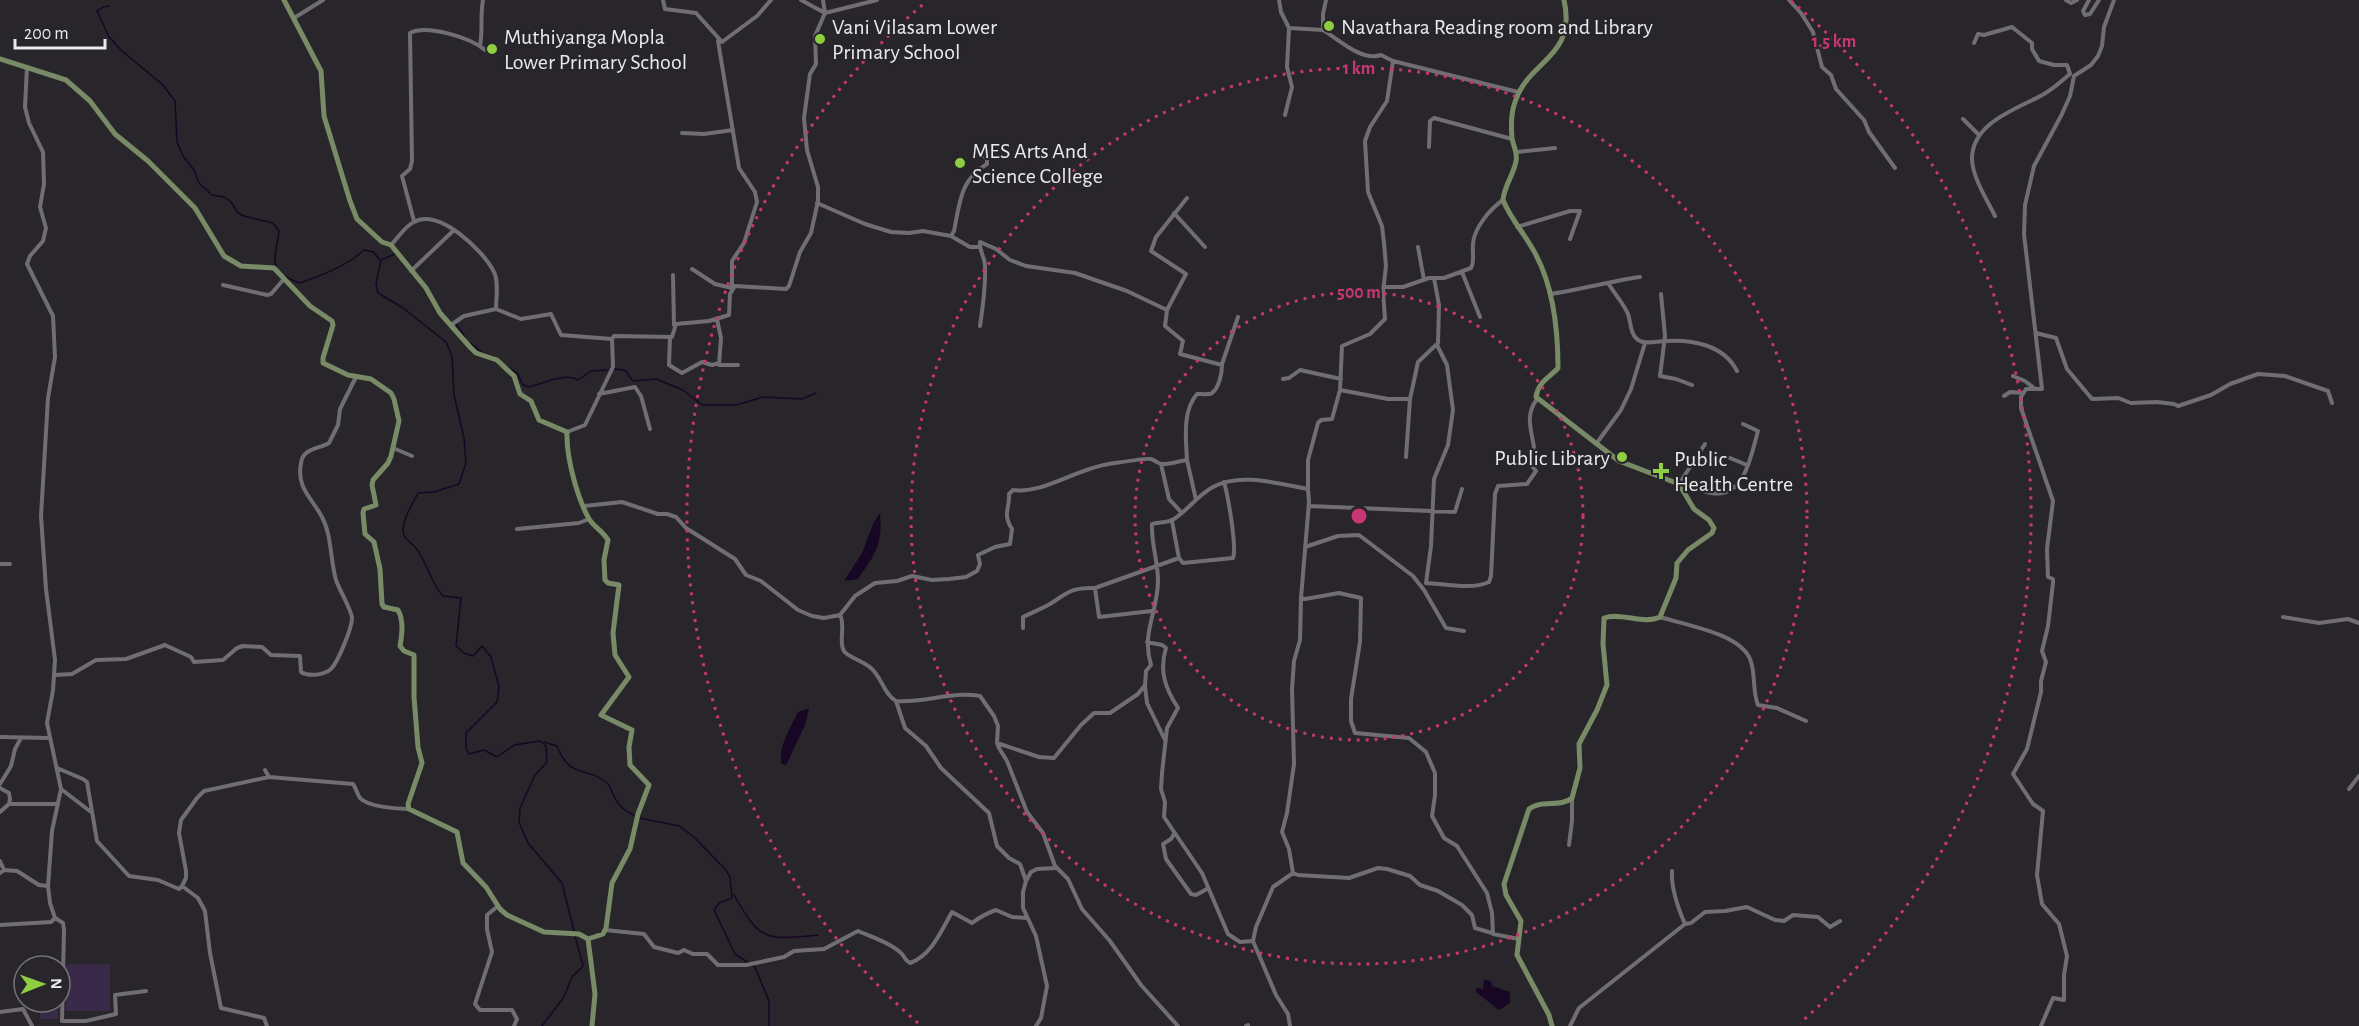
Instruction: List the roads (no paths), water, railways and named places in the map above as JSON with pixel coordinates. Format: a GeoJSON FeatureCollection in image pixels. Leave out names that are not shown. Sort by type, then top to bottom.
{"type":"FeatureCollection","features":[{"type":"Feature","properties":{"kind":"main road"},"geometry":{"type":"LineString","coordinates":[[0,59],[66,80],[90,101],[115,134],[148,161],[195,208],[224,256],[241,266],[274,268],[310,306],[332,321],[333,325],[323,363],[371,380],[393,396],[399,417],[393,448],[388,463],[373,480],[372,489],[376,505],[364,509],[363,513],[365,534],[374,542],[381,569],[382,604],[400,613],[402,631],[400,646],[404,651],[414,655],[414,697],[418,747],[422,763],[408,804],[409,809],[457,832],[463,864],[486,887],[498,906],[507,915],[544,932],[579,934],[588,939],[603,934],[605,930],[612,883],[630,849],[638,814],[649,785],[630,765],[629,747],[632,730],[601,715],[629,677],[615,655],[613,633],[619,585],[608,583],[605,580],[608,540],[589,519],[577,490],[569,456],[567,432],[539,420],[531,401],[520,394],[514,376],[497,360],[476,353],[451,325],[390,245],[382,242],[357,219],[324,116],[321,70],[284,0]]}},
{"type":"Feature","properties":{"kind":"main road"},"geometry":{"type":"LineString","coordinates":[[1552,1026],[1549,1015],[1517,955],[1521,921],[1506,895],[1504,884],[1507,870],[1523,830],[1527,813],[1536,805],[1563,802],[1572,798],[1580,768],[1579,744],[1607,685],[1603,652],[1604,618],[1622,616],[1652,619],[1660,617],[1676,578],[1677,563],[1714,530],[1709,520],[1694,509],[1679,484],[1626,464],[1537,399],[1536,394],[1544,380],[1558,368],[1557,337],[1550,294],[1536,253],[1517,227],[1503,200],[1516,160],[1512,139],[1512,119],[1518,92],[1561,43],[1567,22],[1564,0]]}},
{"type":"Feature","properties":{"kind":"main road"},"geometry":{"type":"LineString","coordinates":[[588,939],[595,994],[592,1026]]}},
{"type":"Feature","properties":{"kind":"street"},"geometry":{"type":"LineString","coordinates":[[294,18],[323,0]]}},
{"type":"Feature","properties":{"kind":"street"},"geometry":{"type":"LineString","coordinates":[[480,45],[483,33],[481,11],[483,0]]}},
{"type":"Feature","properties":{"kind":"street"},"geometry":{"type":"LineString","coordinates":[[663,0],[665,9],[696,13],[718,41],[740,168],[755,192],[757,202],[744,243],[732,261],[730,313],[717,319],[679,323],[675,327]]}},
{"type":"Feature","properties":{"kind":"street"},"geometry":{"type":"LineString","coordinates":[[718,41],[726,41],[757,16],[771,0]]}},
{"type":"Feature","properties":{"kind":"street"},"geometry":{"type":"LineString","coordinates":[[801,0],[825,13],[877,0]]}},
{"type":"Feature","properties":{"kind":"street"},"geometry":{"type":"LineString","coordinates":[[692,269],[715,284],[732,288],[742,285],[786,288],[789,286],[800,252],[812,233],[817,203],[818,187],[807,150],[804,117],[807,85],[816,64],[815,36],[825,13],[823,0]]}},
{"type":"Feature","properties":{"kind":"street"},"geometry":{"type":"LineString","coordinates":[[1279,0],[1281,12],[1289,28],[1287,67],[1292,87],[1285,115]]}},
{"type":"Feature","properties":{"kind":"street"},"geometry":{"type":"LineString","coordinates":[[1323,30],[1326,0]]}},
{"type":"Feature","properties":{"kind":"street"},"geometry":{"type":"LineString","coordinates":[[1789,0],[1813,32],[1822,67],[1831,75],[1836,89],[1864,120],[1869,132],[1895,168]]}},
{"type":"Feature","properties":{"kind":"street"},"geometry":{"type":"LineString","coordinates":[[2066,0],[2071,3],[2077,0]]}},
{"type":"Feature","properties":{"kind":"street"},"geometry":{"type":"LineString","coordinates":[[2089,0],[2083,12],[2085,15],[2090,14],[2099,0]]}},
{"type":"Feature","properties":{"kind":"street"},"geometry":{"type":"LineString","coordinates":[[1995,216],[1972,160],[1979,135],[1993,122],[2047,93],[2091,65],[2102,46],[2104,27],[2114,0]]}},
{"type":"Feature","properties":{"kind":"street"},"geometry":{"type":"LineString","coordinates":[[1974,43],[1978,34],[1984,35],[2012,27],[2032,43],[2032,49],[2039,61],[2054,65],[2067,65],[2072,75],[2070,96],[2034,166],[2025,205],[2024,234],[2042,389],[2026,389],[2021,397],[2022,413],[2053,501],[2047,549],[2048,577],[2053,579],[2053,583],[2048,626],[2042,651],[2046,662],[2041,681],[2042,692],[2026,749],[2013,774],[2033,804],[2043,811],[2037,875],[2039,896],[2042,904],[2059,924],[2067,956],[2064,1000],[2053,998],[2041,1026]]}},
{"type":"Feature","properties":{"kind":"street"},"geometry":{"type":"LineString","coordinates":[[1289,28],[1323,30],[1369,57],[1381,55],[1393,61],[1518,92]]}},
{"type":"Feature","properties":{"kind":"street"},"geometry":{"type":"LineString","coordinates":[[414,221],[402,176],[410,169],[412,161],[410,33],[417,30],[455,34],[480,45],[485,50]]}},
{"type":"Feature","properties":{"kind":"street"},"geometry":{"type":"LineString","coordinates":[[1293,873],[1289,849],[1282,832],[1294,764],[1292,689],[1294,661],[1300,640],[1301,598],[1309,506],[1308,460],[1318,423],[1321,420],[1332,419],[1340,390],[1342,346],[1370,334],[1385,318],[1386,266],[1382,225],[1368,192],[1365,141],[1370,128],[1387,101],[1393,61]]}},
{"type":"Feature","properties":{"kind":"street"},"geometry":{"type":"LineString","coordinates":[[27,67],[25,107],[29,123],[43,152],[44,184],[40,207],[46,228],[43,241],[30,256],[27,264],[53,316],[55,357],[48,398],[41,516],[55,675],[47,713],[49,738],[61,789],[51,831],[48,886],[55,918],[63,923],[64,930],[62,1021],[86,1021],[116,1014],[115,995],[146,991]]}},
{"type":"Feature","properties":{"kind":"street"},"geometry":{"type":"LineString","coordinates":[[1429,147],[1430,121],[1434,118],[1512,139]]}},
{"type":"Feature","properties":{"kind":"street"},"geometry":{"type":"LineString","coordinates":[[1963,119],[1979,135]]}},
{"type":"Feature","properties":{"kind":"street"},"geometry":{"type":"LineString","coordinates":[[682,133],[704,134],[733,130]]}},
{"type":"Feature","properties":{"kind":"street"},"geometry":{"type":"LineString","coordinates":[[1516,152],[1555,148]]}},
{"type":"Feature","properties":{"kind":"street"},"geometry":{"type":"LineString","coordinates":[[951,236],[962,191],[975,171],[987,164],[987,159],[983,155]]}},
{"type":"Feature","properties":{"kind":"street"},"geometry":{"type":"LineString","coordinates":[[1187,198],[1156,237],[1151,251],[1186,274],[1167,310],[1165,326],[1183,341],[1180,354],[1222,365]]}},
{"type":"Feature","properties":{"kind":"street"},"geometry":{"type":"LineString","coordinates":[[1384,286],[1403,287],[1424,280],[1444,278],[1473,266],[1473,243],[1476,230],[1503,200]]}},
{"type":"Feature","properties":{"kind":"street"},"geometry":{"type":"LineString","coordinates":[[817,203],[865,225],[891,232],[923,231],[951,236],[970,247],[980,248]]}},
{"type":"Feature","properties":{"kind":"street"},"geometry":{"type":"LineString","coordinates":[[1517,227],[1570,211],[1580,211],[1570,239]]}},
{"type":"Feature","properties":{"kind":"street"},"geometry":{"type":"LineString","coordinates":[[1174,213],[1205,247]]}},
{"type":"Feature","properties":{"kind":"street"},"geometry":{"type":"LineString","coordinates":[[390,245],[414,221],[426,219],[436,221],[453,231],[471,242],[495,273],[497,280],[496,309]]}},
{"type":"Feature","properties":{"kind":"street"},"geometry":{"type":"LineString","coordinates":[[411,271],[453,231]]}},
{"type":"Feature","properties":{"kind":"street"},"geometry":{"type":"LineString","coordinates":[[980,326],[985,288],[984,260],[980,248],[982,242],[1010,260],[1026,266],[1075,273],[1127,291],[1167,310]]}},
{"type":"Feature","properties":{"kind":"street"},"geometry":{"type":"LineString","coordinates":[[1418,247],[1424,280]]}},
{"type":"Feature","properties":{"kind":"street"},"geometry":{"type":"LineString","coordinates":[[1462,272],[1480,317]]}},
{"type":"Feature","properties":{"kind":"street"},"geometry":{"type":"LineString","coordinates":[[451,325],[464,316],[496,309],[521,319],[551,314],[561,335],[612,339],[618,334],[670,337],[674,335],[675,327],[673,275]]}},
{"type":"Feature","properties":{"kind":"street"},"geometry":{"type":"LineString","coordinates":[[1550,294],[1608,283],[1613,280],[1641,277]]}},
{"type":"Feature","properties":{"kind":"street"},"geometry":{"type":"LineString","coordinates":[[223,285],[267,295],[271,294],[285,278]]}},
{"type":"Feature","properties":{"kind":"street"},"geometry":{"type":"LineString","coordinates":[[1426,583],[1431,546],[1434,478],[1448,445],[1453,410],[1447,364],[1437,345],[1440,317],[1438,292],[1434,278]]}},
{"type":"Feature","properties":{"kind":"street"},"geometry":{"type":"LineString","coordinates":[[1608,283],[1628,313],[1633,334],[1644,343],[1688,340],[1706,345],[1728,357],[1737,371]]}},
{"type":"Feature","properties":{"kind":"street"},"geometry":{"type":"LineString","coordinates":[[1661,294],[1665,341],[1660,376],[1676,378],[1692,385]]}},
{"type":"Feature","properties":{"kind":"street"},"geometry":{"type":"LineString","coordinates":[[1196,500],[1192,492],[1186,460],[1185,428],[1193,399],[1197,394],[1214,392],[1220,379],[1222,365],[1238,316]]}},
{"type":"Feature","properties":{"kind":"street"},"geometry":{"type":"LineString","coordinates":[[717,319],[721,338],[719,363]]}},
{"type":"Feature","properties":{"kind":"street"},"geometry":{"type":"LineString","coordinates":[[2036,333],[2056,338],[2067,369],[2088,397],[2095,400],[2118,398],[2131,403],[2157,402],[2178,406],[2211,395],[2230,384],[2254,375],[2275,374],[2328,391],[2332,403]]}},
{"type":"Feature","properties":{"kind":"street"},"geometry":{"type":"LineString","coordinates":[[670,337],[669,365],[682,373],[702,362],[712,365],[719,363],[719,365],[738,365]]}},
{"type":"Feature","properties":{"kind":"street"},"geometry":{"type":"LineString","coordinates":[[567,432],[585,425],[613,367],[612,339]]}},
{"type":"Feature","properties":{"kind":"street"},"geometry":{"type":"LineString","coordinates":[[1596,444],[1621,410],[1644,343]]}},
{"type":"Feature","properties":{"kind":"street"},"geometry":{"type":"LineString","coordinates":[[1406,457],[1410,399],[1418,362],[1437,345]]}},
{"type":"Feature","properties":{"kind":"street"},"geometry":{"type":"LineString","coordinates":[[1283,379],[1289,378],[1300,370],[1341,379]]}},
{"type":"Feature","properties":{"kind":"street"},"geometry":{"type":"LineString","coordinates":[[55,675],[72,674],[96,660],[126,659],[165,645],[191,657],[194,662],[223,660],[237,648],[256,646],[271,655],[300,656],[302,673],[324,673],[329,670],[340,654],[352,618],[336,578],[331,545],[322,517],[306,496],[300,462],[306,453],[329,443],[338,425],[342,403],[356,376]]}},
{"type":"Feature","properties":{"kind":"street"},"geometry":{"type":"LineString","coordinates":[[2013,376],[2034,388]]}},
{"type":"Feature","properties":{"kind":"street"},"geometry":{"type":"LineString","coordinates":[[599,394],[635,387],[641,396],[650,429]]}},
{"type":"Feature","properties":{"kind":"street"},"geometry":{"type":"LineString","coordinates":[[1340,390],[1388,399],[1410,399]]}},
{"type":"Feature","properties":{"kind":"street"},"geometry":{"type":"LineString","coordinates":[[2004,396],[2010,392],[2024,393]]}},
{"type":"Feature","properties":{"kind":"street"},"geometry":{"type":"LineString","coordinates":[[1419,583],[1483,585],[1489,582],[1495,494],[1498,486],[1527,484],[1536,471],[1527,460],[1534,447],[1530,431],[1529,410],[1537,399]]}},
{"type":"Feature","properties":{"kind":"street"},"geometry":{"type":"LineString","coordinates":[[1705,444],[1679,484],[1712,494],[1723,492],[1741,483],[1758,431],[1743,424]]}},
{"type":"Feature","properties":{"kind":"street"},"geometry":{"type":"LineString","coordinates":[[393,448],[412,456]]}},
{"type":"Feature","properties":{"kind":"street"},"geometry":{"type":"LineString","coordinates":[[306,453],[306,461]]}},
{"type":"Feature","properties":{"kind":"street"},"geometry":{"type":"LineString","coordinates":[[1730,458],[1747,465]]}},
{"type":"Feature","properties":{"kind":"street"},"geometry":{"type":"LineString","coordinates":[[840,615],[855,596],[872,585],[920,576],[932,580],[966,577],[977,571],[980,564],[978,555],[984,551],[1011,544],[1012,529],[1006,512],[1010,501],[1010,491],[1041,488],[1077,472],[1109,464],[1149,459],[1161,464],[1186,460]]}},
{"type":"Feature","properties":{"kind":"street"},"geometry":{"type":"LineString","coordinates":[[1161,464],[1169,499],[1182,513]]}},
{"type":"Feature","properties":{"kind":"street"},"geometry":{"type":"LineString","coordinates":[[1165,740],[1147,703],[1145,686],[1146,671],[1151,664],[1146,642],[1157,598],[1157,566],[1153,550],[1152,524],[1172,521],[1206,491],[1224,482],[1258,481],[1308,489]]}},
{"type":"Feature","properties":{"kind":"street"},"geometry":{"type":"LineString","coordinates":[[1172,521],[1179,558],[1183,564],[1229,560],[1234,556],[1231,509],[1224,482]]}},
{"type":"Feature","properties":{"kind":"street"},"geometry":{"type":"LineString","coordinates":[[1309,506],[1455,512],[1462,489]]}},
{"type":"Feature","properties":{"kind":"street"},"geometry":{"type":"LineString","coordinates":[[584,506],[622,502],[658,514],[668,514],[735,559],[746,575],[761,581],[798,610],[825,618],[840,615]]}},
{"type":"Feature","properties":{"kind":"street"},"geometry":{"type":"LineString","coordinates":[[517,529],[579,523],[589,519]]}},
{"type":"Feature","properties":{"kind":"street"},"geometry":{"type":"LineString","coordinates":[[1305,547],[1338,536],[1359,535],[1401,566],[1419,583],[1446,628],[1464,631]]}},
{"type":"Feature","properties":{"kind":"street"},"geometry":{"type":"LineString","coordinates":[[1023,628],[1023,617],[1049,605],[1069,590],[1080,587],[1095,588],[1179,558]]}},
{"type":"Feature","properties":{"kind":"street"},"geometry":{"type":"LineString","coordinates":[[0,564],[10,564]]}},
{"type":"Feature","properties":{"kind":"street"},"geometry":{"type":"LineString","coordinates":[[910,578],[912,583]]}},
{"type":"Feature","properties":{"kind":"street"},"geometry":{"type":"LineString","coordinates":[[1095,588],[1099,617],[1152,611]]}},
{"type":"Feature","properties":{"kind":"street"},"geometry":{"type":"LineString","coordinates":[[1301,598],[1339,593],[1361,598],[1360,642],[1351,699],[1351,721],[1355,733],[1409,738],[1426,752],[1435,773],[1432,816],[1444,838],[1457,846],[1487,893],[1492,913],[1493,933]]}},
{"type":"Feature","properties":{"kind":"street"},"geometry":{"type":"LineString","coordinates":[[840,615],[843,621],[843,649],[846,654],[870,666],[887,692],[897,701],[907,731],[920,739],[941,768],[990,815],[997,846],[1009,858],[1020,864],[1026,881]]}},
{"type":"Feature","properties":{"kind":"street"},"geometry":{"type":"LineString","coordinates":[[1660,617],[1694,628],[1710,630],[1738,645],[1746,652],[1751,662],[1758,705],[1777,708],[1806,721]]}},
{"type":"Feature","properties":{"kind":"street"},"geometry":{"type":"LineString","coordinates":[[2283,617],[2319,622],[2348,619],[2359,623]]}},
{"type":"Feature","properties":{"kind":"street"},"geometry":{"type":"LineString","coordinates":[[1146,642],[1166,648],[1162,674],[1170,696],[1178,708],[1167,728],[1165,740],[1161,789],[1165,802],[1164,817],[1202,873],[1228,934],[1240,942],[1253,941]]}},
{"type":"Feature","properties":{"kind":"street"},"geometry":{"type":"LineString","coordinates":[[997,743],[1040,757],[1054,758],[1094,713],[1110,713],[1138,694],[1145,686]]}},
{"type":"Feature","properties":{"kind":"street"},"geometry":{"type":"LineString","coordinates":[[897,701],[931,700],[954,694],[980,696],[998,726],[997,743],[1007,761],[1026,812],[1043,833],[1056,868],[1070,882],[1082,909],[1110,941],[1141,985],[1178,1026]]}},
{"type":"Feature","properties":{"kind":"street"},"geometry":{"type":"LineString","coordinates":[[0,737],[49,738]]}},
{"type":"Feature","properties":{"kind":"street"},"geometry":{"type":"LineString","coordinates":[[0,812],[9,804],[10,799],[9,793],[0,786],[12,766],[15,749],[21,738]]}},
{"type":"Feature","properties":{"kind":"street"},"geometry":{"type":"LineString","coordinates":[[56,768],[87,782],[97,841],[129,876],[158,880],[179,890],[186,878],[179,833],[182,819],[204,791],[269,777],[353,784],[359,798],[397,809],[409,809]]}},
{"type":"Feature","properties":{"kind":"street"},"geometry":{"type":"LineString","coordinates":[[265,770],[269,777]]}},
{"type":"Feature","properties":{"kind":"street"},"geometry":{"type":"LineString","coordinates":[[2349,789],[2359,776]]}},
{"type":"Feature","properties":{"kind":"street"},"geometry":{"type":"LineString","coordinates":[[61,789],[91,812]]}},
{"type":"Feature","properties":{"kind":"street"},"geometry":{"type":"LineString","coordinates":[[1569,845],[1572,798]]}},
{"type":"Feature","properties":{"kind":"street"},"geometry":{"type":"LineString","coordinates":[[9,804],[58,804]]}},
{"type":"Feature","properties":{"kind":"street"},"geometry":{"type":"LineString","coordinates":[[1174,833],[1171,839],[1163,844],[1166,859],[1191,894],[1196,895],[1208,889]]}},
{"type":"Feature","properties":{"kind":"street"},"geometry":{"type":"LineString","coordinates":[[0,861],[2,872],[17,871],[39,885],[48,886]]}},
{"type":"Feature","properties":{"kind":"street"},"geometry":{"type":"LineString","coordinates":[[1036,1026],[1041,1018],[1047,986],[1036,936],[1023,908],[1026,881],[1031,872],[1037,869],[1056,868]]}},
{"type":"Feature","properties":{"kind":"street"},"geometry":{"type":"LineString","coordinates":[[1293,873],[1349,878],[1378,868],[1410,876],[1420,885],[1438,891],[1462,905],[1472,915],[1475,928],[1519,939]]}},
{"type":"Feature","properties":{"kind":"street"},"geometry":{"type":"LineString","coordinates":[[1672,872],[1678,908],[1685,924]]}},
{"type":"Feature","properties":{"kind":"street"},"geometry":{"type":"LineString","coordinates":[[1290,1026],[1288,1014],[1276,995],[1253,941],[1256,927],[1273,887],[1293,873]]}},
{"type":"Feature","properties":{"kind":"street"},"geometry":{"type":"LineString","coordinates":[[182,886],[198,898],[205,910],[210,953],[221,1008],[264,1018],[267,1026]]}},
{"type":"Feature","properties":{"kind":"street"},"geometry":{"type":"LineString","coordinates":[[498,906],[487,915],[487,929],[492,952],[475,1004],[480,1010],[512,1010],[517,1019],[514,1026]]}},
{"type":"Feature","properties":{"kind":"street"},"geometry":{"type":"LineString","coordinates":[[1570,1026],[1579,1008],[1685,924],[1691,923],[1705,912],[1725,912],[1747,907],[1775,920],[1784,921],[1793,915],[1818,917],[1830,927],[1840,921]]}},
{"type":"Feature","properties":{"kind":"street"},"geometry":{"type":"LineString","coordinates":[[605,930],[644,934],[654,947],[678,953],[684,950],[693,954],[707,954],[718,965],[746,965],[784,957],[794,951],[824,949],[858,931],[900,952],[910,963],[932,948],[952,912],[972,923],[984,914],[996,910],[1012,917],[1028,918]]}},
{"type":"Feature","properties":{"kind":"street"},"geometry":{"type":"LineString","coordinates":[[0,925],[51,922],[55,918]]}},
{"type":"Feature","properties":{"kind":"street"},"geometry":{"type":"LineString","coordinates":[[0,1012],[23,1009],[33,1026]]}},
{"type":"Feature","properties":{"kind":"waterway"},"geometry":{"type":"LineString","coordinates":[[109,6],[97,11],[109,37],[122,51],[163,85],[175,101],[177,142],[199,183],[212,195],[224,197],[231,202],[238,213],[273,223],[279,231],[275,263],[282,274],[300,283],[342,265],[364,250],[373,252],[381,261],[376,283],[378,293],[403,308],[446,342],[452,356],[454,395],[464,438],[466,463],[459,484],[434,492],[418,493],[406,517],[403,532],[423,559],[443,596],[461,598],[456,646],[464,653],[473,656],[482,646],[491,657],[499,687],[497,702],[466,733],[466,748],[469,754],[484,750],[497,757],[514,745],[540,741],[546,746],[547,762],[535,775],[520,808],[519,822],[528,843],[562,883],[574,931]]}},
{"type":"Feature","properties":{"kind":"waterway"},"geometry":{"type":"LineString","coordinates":[[381,260],[395,254]]}},
{"type":"Feature","properties":{"kind":"waterway"},"geometry":{"type":"LineString","coordinates":[[456,324],[465,337]]}},
{"type":"Feature","properties":{"kind":"waterway"},"geometry":{"type":"LineString","coordinates":[[470,343],[483,353],[494,357]]}},
{"type":"Feature","properties":{"kind":"waterway"},"geometry":{"type":"LineString","coordinates":[[505,365],[518,374],[522,384],[528,387],[566,377],[578,380],[591,371],[608,370]]}},
{"type":"Feature","properties":{"kind":"waterway"},"geometry":{"type":"LineString","coordinates":[[614,369],[625,370],[633,381],[656,379],[683,390],[702,405],[736,405],[763,397],[802,399],[816,393]]}},
{"type":"Feature","properties":{"kind":"waterway"},"geometry":{"type":"LineString","coordinates":[[544,742],[557,746],[562,757],[574,768],[600,778],[608,784],[620,805],[634,815]]}},
{"type":"Feature","properties":{"kind":"waterway"},"geometry":{"type":"LineString","coordinates":[[640,818],[679,826],[694,837],[730,877],[732,898],[719,903],[714,910],[735,954],[755,967],[769,1001],[769,1026]]}},
{"type":"Feature","properties":{"kind":"waterway"},"geometry":{"type":"LineString","coordinates":[[734,895],[751,922],[758,930],[766,934],[775,937],[818,935]]}},
{"type":"Feature","properties":{"kind":"waterway"},"geometry":{"type":"LineString","coordinates":[[542,1026],[564,997],[572,977],[583,966],[575,936]]}},
{"type":"Feature","properties":{"kind":"place","name":"Navathara Reading room and Library"},"geometry":{"type":"Point","coordinates":[1329,26]}},
{"type":"Feature","properties":{"kind":"place","name":"Vani Vilasam Lower Primary School"},"geometry":{"type":"Point","coordinates":[820,39]}},
{"type":"Feature","properties":{"kind":"place","name":"Muthiyanga Mopla Lower Primary School"},"geometry":{"type":"Point","coordinates":[492,49]}},
{"type":"Feature","properties":{"kind":"place","name":"MES Arts And Science College"},"geometry":{"type":"Point","coordinates":[960,163]}},
{"type":"Feature","properties":{"kind":"place","name":"Public Library"},"geometry":{"type":"Point","coordinates":[1622,457]}},
{"type":"Feature","properties":{"kind":"place","name":"Public Health Centre"},"geometry":{"type":"Point","coordinates":[1661,471]}}]}
